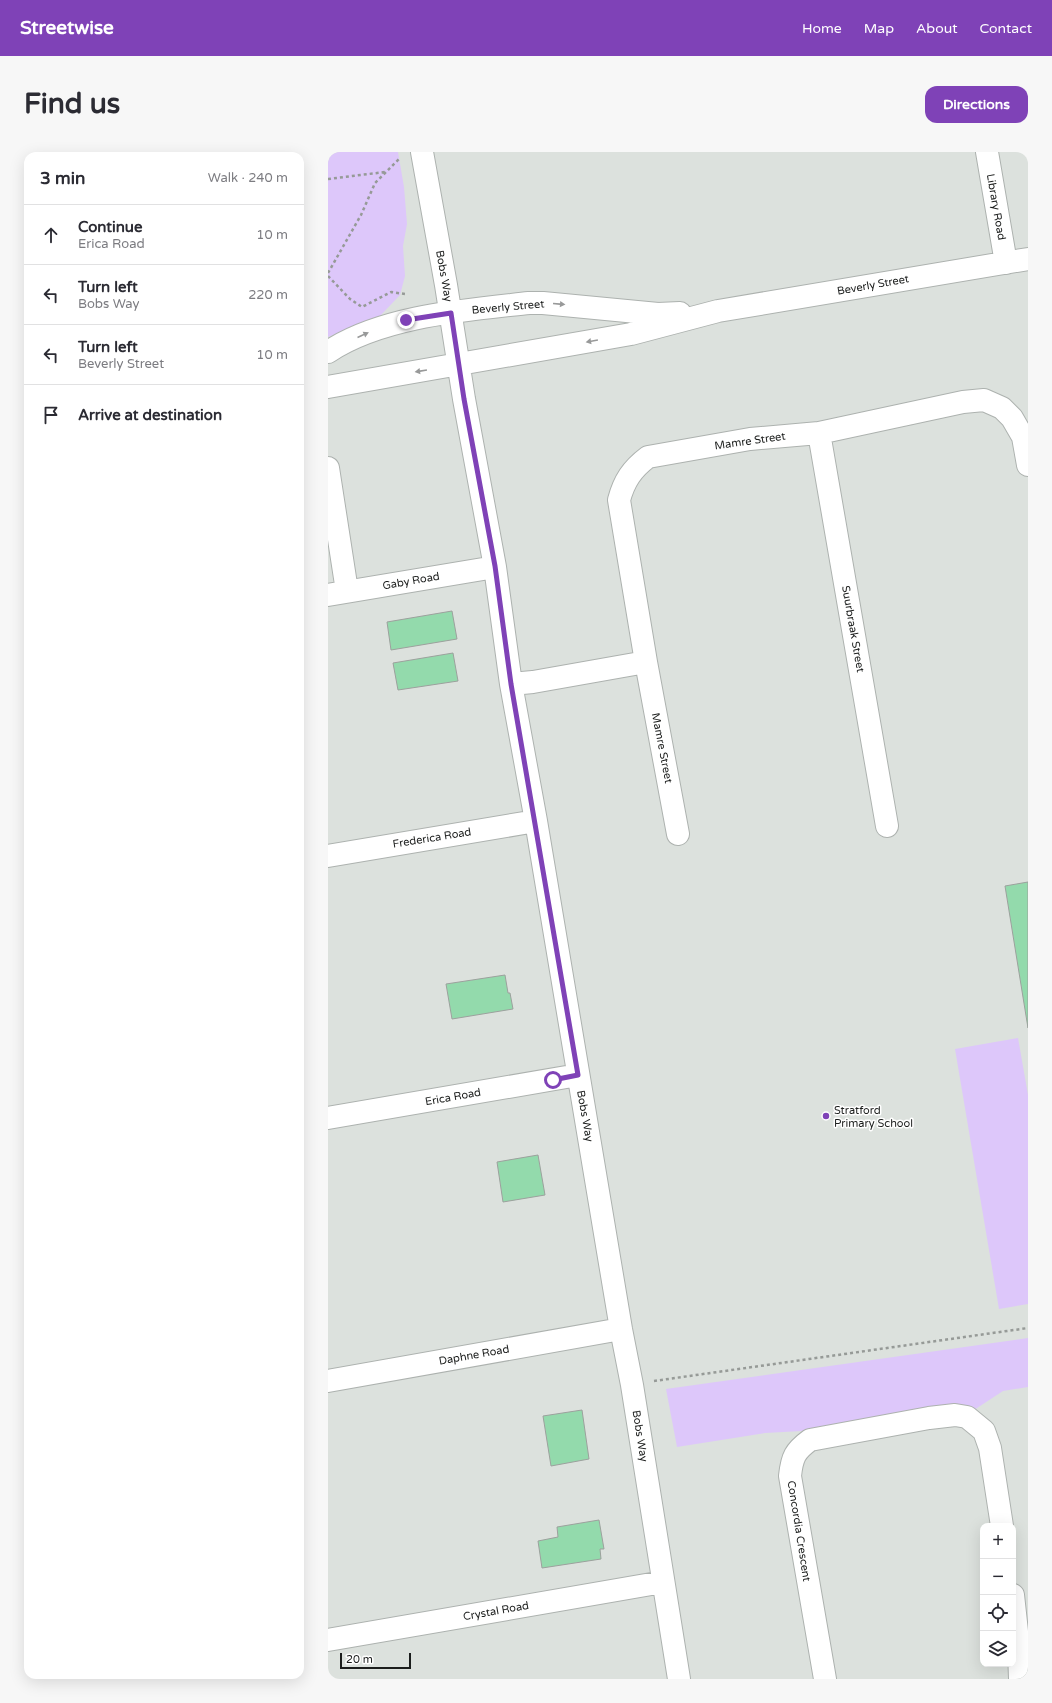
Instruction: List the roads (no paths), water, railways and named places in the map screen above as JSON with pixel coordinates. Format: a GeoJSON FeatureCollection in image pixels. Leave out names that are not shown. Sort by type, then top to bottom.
{"type":"FeatureCollection","features":[{"type":"Feature","properties":{"kind":"street","name":"Library Road"},"geometry":{"type":"LineString","coordinates":[[987,152],[1006,263]]}},
{"type":"Feature","properties":{"kind":"street","name":"Bobs Way"},"geometry":{"type":"LineString","coordinates":[[413,153],[451,313],[464,399],[495,566],[511,684],[536,822],[621,1329],[632,1385],[679,1679]]}},
{"type":"Feature","properties":{"kind":"street","name":"Beverly Street"},"geometry":{"type":"LineString","coordinates":[[328,386],[459,365],[631,334],[718,311],[1028,259]]}},
{"type":"Feature","properties":{"kind":"street","name":"Beverly Street"},"geometry":{"type":"LineString","coordinates":[[328,352],[375,330],[406,320],[529,303],[658,314],[718,311]]}},
{"type":"Feature","properties":{"kind":"street","name":"Mamre Street"},"geometry":{"type":"LineString","coordinates":[[678,834],[646,662],[619,500],[627,478],[636,466],[648,457],[750,439],[819,433],[963,402],[984,400],[1002,408],[1012,418],[1023,437],[1028,465]]}},
{"type":"Feature","properties":{"kind":"street","name":"Suurbraak Street"},"geometry":{"type":"LineString","coordinates":[[819,433],[887,826]]}},
{"type":"Feature","properties":{"kind":"street"},"geometry":{"type":"LineString","coordinates":[[328,468],[338,593]]}},
{"type":"Feature","properties":{"kind":"street","name":"Gaby Road"},"geometry":{"type":"LineString","coordinates":[[338,593],[495,566]]}},
{"type":"Feature","properties":{"kind":"street"},"geometry":{"type":"LineString","coordinates":[[511,684],[533,682],[646,662]]}},
{"type":"Feature","properties":{"kind":"street","name":"Frederica Road"},"geometry":{"type":"LineString","coordinates":[[328,856],[536,822]]}},
{"type":"Feature","properties":{"kind":"street","name":"Erica Road"},"geometry":{"type":"LineString","coordinates":[[328,1118],[578,1075]]}},
{"type":"Feature","properties":{"kind":"street","name":"Daphne Road"},"geometry":{"type":"LineString","coordinates":[[328,1381],[621,1329]]}},
{"type":"Feature","properties":{"kind":"street","name":"Concordia Crescent"},"geometry":{"type":"LineString","coordinates":[[825,1679],[793,1501],[790,1476],[792,1460],[799,1448],[810,1440],[929,1418],[955,1415],[967,1417],[984,1431],[990,1448],[1002,1523]]}},
{"type":"Feature","properties":{"kind":"street","name":"Crystal Road"},"geometry":{"type":"LineString","coordinates":[[328,1640],[663,1582]]}},
{"type":"Feature","properties":{"kind":"street"},"geometry":{"type":"LineString","coordinates":[[1016,1622],[1020,1679]]}},
{"type":"Feature","properties":{"kind":"place","name":"Stratford Primary School"},"geometry":{"type":"Point","coordinates":[826,1116]}}]}
